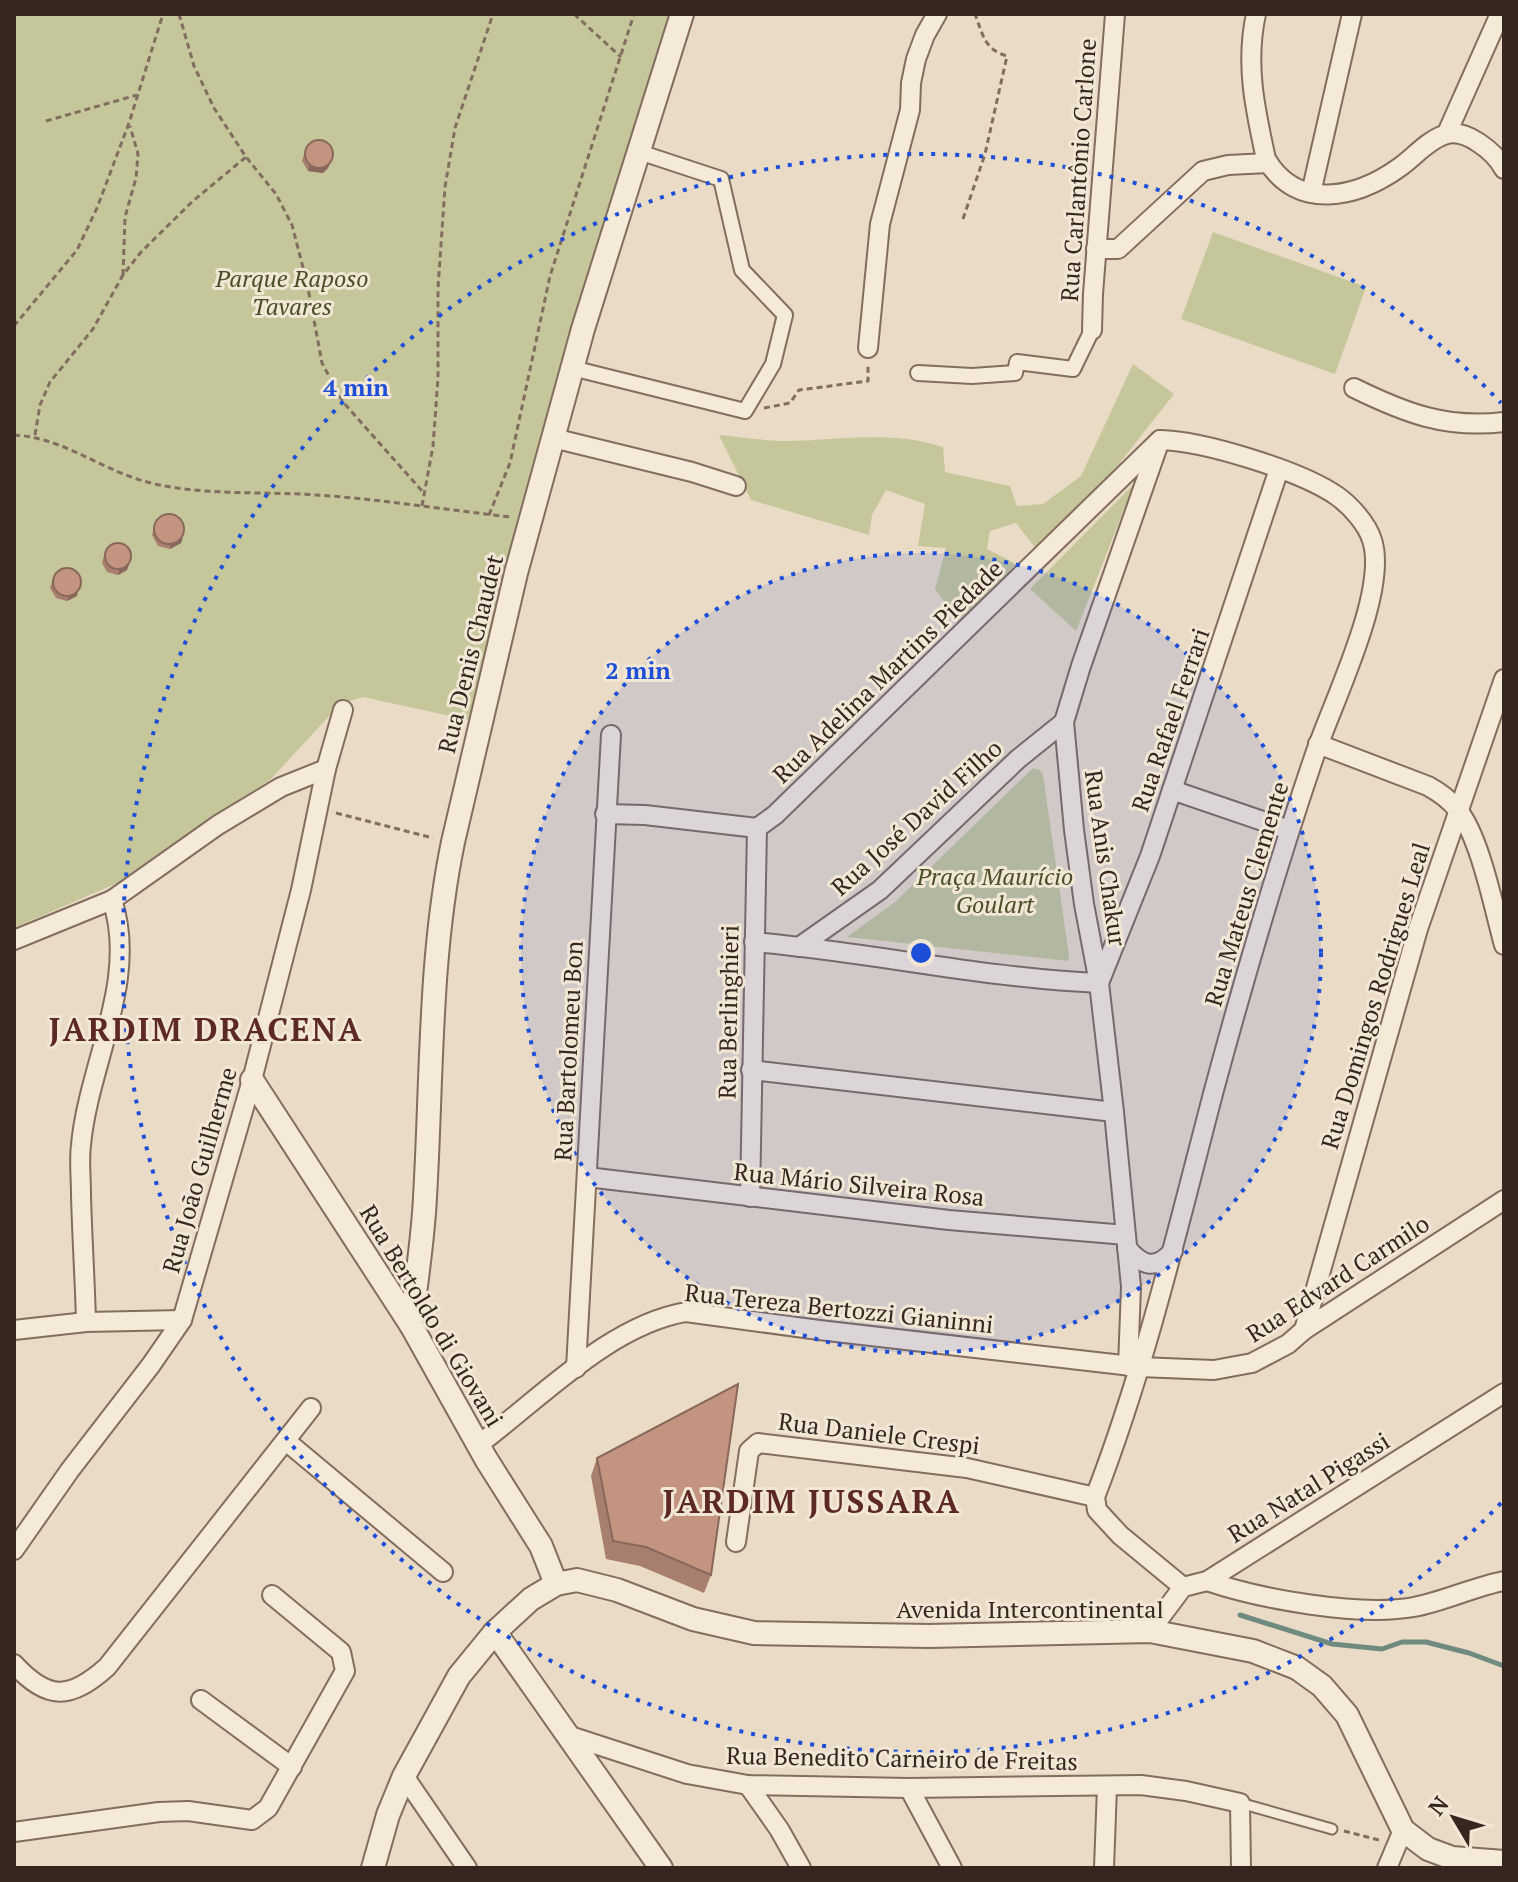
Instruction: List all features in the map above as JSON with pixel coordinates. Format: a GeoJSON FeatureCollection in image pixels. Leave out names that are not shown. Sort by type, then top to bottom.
{"type":"FeatureCollection","features":[{"type":"Feature","properties":{"kind":"street","name":"Rua Denis Chaudet"},"geometry":{"type":"LineString","coordinates":[[411,1325],[425,1201],[433,1026],[444,886],[453,842],[524,519],[553,438],[682,14]]}},
{"type":"Feature","properties":{"kind":"street"},"geometry":{"type":"LineString","coordinates":[[868,348],[880,224],[910,110],[916,59],[937,14]]}},
{"type":"Feature","properties":{"kind":"street","name":"Rua Carlantônio Carlone"},"geometry":{"type":"LineString","coordinates":[[1092,330],[1115,14]]}},
{"type":"Feature","properties":{"kind":"street"},"geometry":{"type":"LineString","coordinates":[[1256,14],[1250,68],[1255,109],[1268,163],[1282,178],[1311,193],[1341,195],[1397,169],[1447,133],[1470,138],[1484,147],[1504,169]]}},
{"type":"Feature","properties":{"kind":"street"},"geometry":{"type":"LineString","coordinates":[[1311,193],[1352,14]]}},
{"type":"Feature","properties":{"kind":"street"},"geometry":{"type":"LineString","coordinates":[[1447,133],[1500,14]]}},
{"type":"Feature","properties":{"kind":"street"},"geometry":{"type":"LineString","coordinates":[[572,368],[745,411],[773,364],[785,315],[742,270],[721,179],[639,152]]}},
{"type":"Feature","properties":{"kind":"street"},"geometry":{"type":"LineString","coordinates":[[1096,249],[1118,249],[1203,171],[1228,165],[1268,163]]}},
{"type":"Feature","properties":{"kind":"street"},"geometry":{"type":"LineString","coordinates":[[918,373],[972,376],[1015,373],[1017,362],[1073,369],[1092,330]]}},
{"type":"Feature","properties":{"kind":"street"},"geometry":{"type":"LineString","coordinates":[[1354,388],[1434,421],[1475,424],[1504,422]]}},
{"type":"Feature","properties":{"kind":"street"},"geometry":{"type":"LineString","coordinates":[[553,438],[736,486]]}},
{"type":"Feature","properties":{"kind":"street","name":"Rua Mateus Clemente"},"geometry":{"type":"LineString","coordinates":[[1095,1497],[1134,1367],[1174,1250],[1256,935],[1318,744],[1367,611],[1376,565],[1366,526],[1339,497],[1279,469],[1193,443],[1160,440]]}},
{"type":"Feature","properties":{"kind":"street","name":"Rua Anis Chakur"},"geometry":{"type":"LineString","coordinates":[[1134,1367],[1131,1287],[1114,1112],[1099,983],[1074,830],[1064,722],[1160,440]]}},
{"type":"Feature","properties":{"kind":"street","name":"Rua Adelina Martins Piedade"},"geometry":{"type":"LineString","coordinates":[[757,828],[775,815],[935,662],[1160,440]]}},
{"type":"Feature","properties":{"kind":"street","name":"Rua Rafael Ferrari"},"geometry":{"type":"LineString","coordinates":[[1099,983],[1135,898],[1279,469]]}},
{"type":"Feature","properties":{"kind":"street","name":"Rua Domingos Rodrigues Leal"},"geometry":{"type":"LineString","coordinates":[[1304,1330],[1418,929],[1504,679]]}},
{"type":"Feature","properties":{"kind":"street","name":"Rua João Guilherme"},"geometry":{"type":"LineString","coordinates":[[14,1550],[182,1320],[252,1080],[301,890],[326,769],[343,710]]}},
{"type":"Feature","properties":{"kind":"street","name":"Rua José David Filho"},"geometry":{"type":"LineString","coordinates":[[799,947],[880,890],[1018,759],[1064,722]]}},
{"type":"Feature","properties":{"kind":"street","name":"Rua Bartolomeu Bon"},"geometry":{"type":"LineString","coordinates":[[576,1368],[611,735]]}},
{"type":"Feature","properties":{"kind":"street"},"geometry":{"type":"LineString","coordinates":[[1318,744],[1428,786],[1443,795],[1459,811],[1471,834],[1504,945]]}},
{"type":"Feature","properties":{"kind":"street"},"geometry":{"type":"LineString","coordinates":[[14,940],[112,900],[218,825],[281,787],[326,769]]}},
{"type":"Feature","properties":{"kind":"street"},"geometry":{"type":"LineString","coordinates":[[1172,790],[1289,830]]}},
{"type":"Feature","properties":{"kind":"street"},"geometry":{"type":"LineString","coordinates":[[605,814],[645,815],[757,828]]}},
{"type":"Feature","properties":{"kind":"street","name":"Rua Berlinghieri"},"geometry":{"type":"LineString","coordinates":[[750,1197],[757,828]]}},
{"type":"Feature","properties":{"kind":"street"},"geometry":{"type":"LineString","coordinates":[[86,1322],[81,1147],[88,1100],[111,1016],[119,961],[121,937],[112,900]]}},
{"type":"Feature","properties":{"kind":"street"},"geometry":{"type":"LineString","coordinates":[[754,942],[874,956],[969,972],[1046,981],[1099,983]]}},
{"type":"Feature","properties":{"kind":"street"},"geometry":{"type":"LineString","coordinates":[[751,1070],[1114,1112]]}},
{"type":"Feature","properties":{"kind":"street","name":"Rua Bertoldo di Giovani"},"geometry":{"type":"LineString","coordinates":[[252,1080],[411,1325],[478,1445],[541,1546],[556,1584]]}},
{"type":"Feature","properties":{"kind":"street","name":"Rua Mário Silveira Rosa"},"geometry":{"type":"LineString","coordinates":[[587,1177],[1126,1242]]}},
{"type":"Feature","properties":{"kind":"street","name":"Rua Edvard Carmilo"},"geometry":{"type":"LineString","coordinates":[[1134,1367],[1233,1368],[1269,1355],[1504,1200]]}},
{"type":"Feature","properties":{"kind":"street"},"geometry":{"type":"LineString","coordinates":[[1126,1242],[1141,1261],[1152,1264],[1162,1261],[1174,1250]]}},
{"type":"Feature","properties":{"kind":"street","name":"Rua Tereza Bertozzi Gianinni"},"geometry":{"type":"LineString","coordinates":[[478,1445],[602,1349],[650,1322],[686,1312],[1134,1367]]}},
{"type":"Feature","properties":{"kind":"street"},"geometry":{"type":"LineString","coordinates":[[14,1330],[86,1322],[182,1320]]}},
{"type":"Feature","properties":{"kind":"street","name":"Rua Natal Pigassi"},"geometry":{"type":"LineString","coordinates":[[1183,1587],[1207,1581],[1504,1393]]}},
{"type":"Feature","properties":{"kind":"street"},"geometry":{"type":"LineString","coordinates":[[14,1664],[39,1687],[61,1694],[79,1689],[92,1680],[107,1667],[311,1408]]}},
{"type":"Feature","properties":{"kind":"street"},"geometry":{"type":"LineString","coordinates":[[286,1441],[443,1572]]}},
{"type":"Feature","properties":{"kind":"street","name":"Rua Daniele Crespi"},"geometry":{"type":"LineString","coordinates":[[736,1542],[749,1451],[758,1443],[967,1468],[1095,1497]]}},
{"type":"Feature","properties":{"kind":"street"},"geometry":{"type":"LineString","coordinates":[[1095,1497],[1097,1510],[1120,1535],[1183,1587],[1150,1631]]}},
{"type":"Feature","properties":{"kind":"street","name":"Avenida Intercontinental"},"geometry":{"type":"LineString","coordinates":[[556,1584],[577,1580],[591,1583],[636,1596],[693,1619],[754,1633],[929,1636],[1150,1631],[1253,1651],[1297,1668],[1322,1686],[1347,1715],[1399,1837]]}},
{"type":"Feature","properties":{"kind":"street"},"geometry":{"type":"LineString","coordinates":[[1207,1581],[1240,1592],[1380,1611],[1441,1601],[1504,1581]]}},
{"type":"Feature","properties":{"kind":"street"},"geometry":{"type":"LineString","coordinates":[[373,1868],[388,1815],[404,1776],[448,1695],[495,1632],[531,1599],[556,1584]]}},
{"type":"Feature","properties":{"kind":"street"},"geometry":{"type":"LineString","coordinates":[[14,1832],[159,1812],[188,1811],[252,1820],[268,1808],[345,1671],[341,1652],[272,1595]]}},
{"type":"Feature","properties":{"kind":"street"},"geometry":{"type":"LineString","coordinates":[[495,1632],[661,1868]]}},
{"type":"Feature","properties":{"kind":"street"},"geometry":{"type":"LineString","coordinates":[[201,1700],[292,1767]]}},
{"type":"Feature","properties":{"kind":"street","name":"Rua Benedito Carneiro de Freitas"},"geometry":{"type":"LineString","coordinates":[[567,1735],[687,1774],[748,1785],[909,1788],[1151,1786],[1240,1803]]}},
{"type":"Feature","properties":{"kind":"street"},"geometry":{"type":"LineString","coordinates":[[404,1776],[467,1868]]}},
{"type":"Feature","properties":{"kind":"street"},"geometry":{"type":"LineString","coordinates":[[748,1785],[779,1829],[801,1868]]}},
{"type":"Feature","properties":{"kind":"street"},"geometry":{"type":"LineString","coordinates":[[1104,1868],[1107,1787]]}},
{"type":"Feature","properties":{"kind":"street"},"geometry":{"type":"LineString","coordinates":[[909,1788],[952,1868]]}},
{"type":"Feature","properties":{"kind":"street"},"geometry":{"type":"LineString","coordinates":[[1240,1803],[1241,1868]]}},
{"type":"Feature","properties":{"kind":"street"},"geometry":{"type":"LineString","coordinates":[[1387,1868],[1399,1837],[1452,1858],[1504,1862]]}},
{"type":"Feature","properties":{"kind":"lane"},"geometry":{"type":"LineString","coordinates":[[1240,1803],[1332,1829]]}},
{"type":"Feature","properties":{"kind":"path"},"geometry":{"type":"LineString","coordinates":[[14,326],[77,250],[97,208],[129,123],[163,14]]}},
{"type":"Feature","properties":{"kind":"path"},"geometry":{"type":"LineString","coordinates":[[179,14],[194,66],[214,108],[246,157],[276,194],[292,225],[322,363],[343,402],[422,491]]}},
{"type":"Feature","properties":{"kind":"path"},"geometry":{"type":"LineString","coordinates":[[422,506],[422,491],[433,446],[438,378],[438,288],[445,187],[455,128],[493,14]]}},
{"type":"Feature","properties":{"kind":"path"},"geometry":{"type":"LineString","coordinates":[[574,14],[621,57]]}},
{"type":"Feature","properties":{"kind":"path"},"geometry":{"type":"LineString","coordinates":[[489,515],[510,463],[550,276],[634,14]]}},
{"type":"Feature","properties":{"kind":"path"},"geometry":{"type":"LineString","coordinates":[[963,219],[985,154],[1007,56],[994,52],[985,41],[975,14]]}},
{"type":"Feature","properties":{"kind":"path"},"geometry":{"type":"LineString","coordinates":[[46,121],[137,95]]}},
{"type":"Feature","properties":{"kind":"path"},"geometry":{"type":"LineString","coordinates":[[123,275],[125,217],[136,178],[138,154],[129,123]]}},
{"type":"Feature","properties":{"kind":"path"},"geometry":{"type":"LineString","coordinates":[[35,436],[40,405],[50,382],[93,329],[123,275],[141,252],[193,201],[246,157]]}},
{"type":"Feature","properties":{"kind":"path"},"geometry":{"type":"LineString","coordinates":[[745,411],[790,403],[799,390],[868,381],[868,348]]}},
{"type":"Feature","properties":{"kind":"path"},"geometry":{"type":"LineString","coordinates":[[14,435],[35,436],[107,468],[151,483],[191,490],[314,495],[524,519]]}},
{"type":"Feature","properties":{"kind":"path"},"geometry":{"type":"LineString","coordinates":[[319,808],[453,842]]}},
{"type":"Feature","properties":{"kind":"path"},"geometry":{"type":"LineString","coordinates":[[1332,1829],[1399,1837]]}},
{"type":"Feature","properties":{"kind":"green space","name":"Parque Raposo Tavares"},"geometry":{"type":"Polygon","coordinates":[[[14,14],[669,14],[571,330],[518,518],[469,720],[363,697],[340,704],[271,779],[140,873],[14,928],[14,14]]]}},
{"type":"Feature","properties":{"kind":"green space"},"geometry":{"type":"Polygon","coordinates":[[[1213,232],[1366,287],[1335,374],[1181,319],[1213,232]]]}},
{"type":"Feature","properties":{"kind":"green space"},"geometry":{"type":"Polygon","coordinates":[[[1133,364],[1174,394],[1118,465],[1037,550],[1016,523],[990,531],[987,549],[1016,564],[960,624],[935,589],[946,548],[918,546],[925,504],[886,490],[872,515],[869,535],[751,500],[719,435],[779,441],[885,437],[924,442],[943,447],[945,472],[1010,486],[1017,506],[1043,504],[1081,476],[1133,364]]]}},
{"type":"Feature","properties":{"kind":"green space"},"geometry":{"type":"Polygon","coordinates":[[[1134,484],[1076,631],[1030,589],[1134,484]]]}},
{"type":"Feature","properties":{"kind":"green space","name":"Praça Maurício Goulart"},"geometry":{"type":"Polygon","coordinates":[[[1033,768],[1043,775],[1068,961],[847,937],[895,902],[1033,768]]]}},
{"type":"Feature","properties":{"kind":"building"},"geometry":{"type":"Polygon","coordinates":[[[319,140],[329,144],[333,154],[329,164],[319,168],[309,164],[305,154],[309,144],[319,140]]]}},
{"type":"Feature","properties":{"kind":"building"},"geometry":{"type":"Polygon","coordinates":[[[169,514],[180,518],[184,529],[180,540],[169,544],[158,540],[154,529],[158,518],[169,514]]]}},
{"type":"Feature","properties":{"kind":"building"},"geometry":{"type":"Polygon","coordinates":[[[118,543],[127,547],[131,556],[127,565],[118,569],[109,565],[105,556],[109,547],[118,543]]]}},
{"type":"Feature","properties":{"kind":"building"},"geometry":{"type":"Polygon","coordinates":[[[67,568],[77,572],[81,582],[77,592],[67,596],[57,592],[53,582],[57,572],[67,568]]]}},
{"type":"Feature","properties":{"kind":"building"},"geometry":{"type":"Polygon","coordinates":[[[738,1384],[711,1575],[646,1547],[613,1541],[597,1458],[738,1384]]]}},
{"type":"Feature","properties":{"kind":"waterway"},"geometry":{"type":"LineString","coordinates":[[1240,1615],[1332,1644],[1382,1649],[1402,1642],[1426,1642],[1504,1666]]}},
{"type":"Feature","properties":{"kind":"district","name":"JARDIM DRACENA"},"geometry":{"type":"Point","coordinates":[206,1030]}},
{"type":"Feature","properties":{"kind":"district","name":"JARDIM JUSSARA"},"geometry":{"type":"Point","coordinates":[812,1502]}}]}
